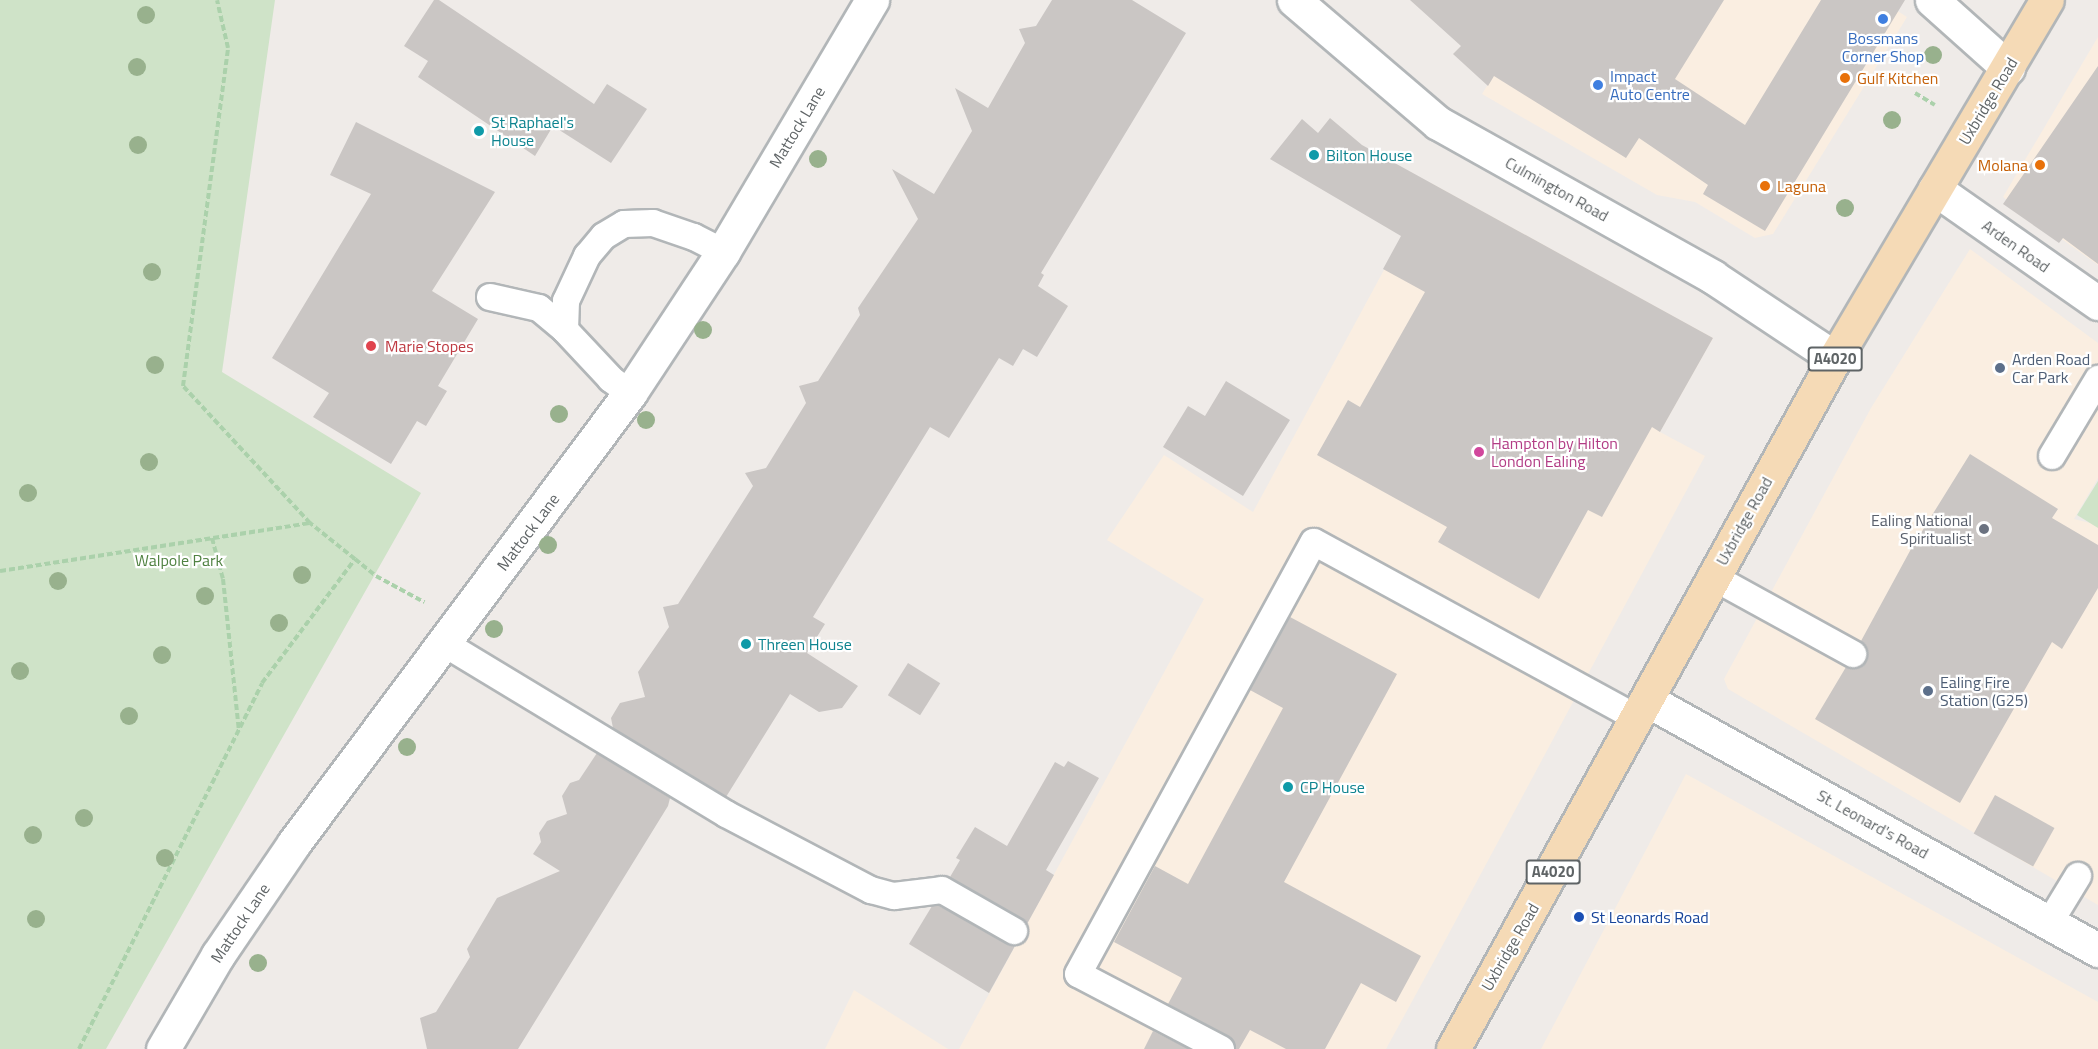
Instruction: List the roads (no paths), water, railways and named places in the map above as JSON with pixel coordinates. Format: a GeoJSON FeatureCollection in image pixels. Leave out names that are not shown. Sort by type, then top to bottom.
{"type":"FeatureCollection","features":[{"type":"Feature","properties":{"kind":"main road","name":"Uxbridge Road"},"geometry":{"type":"LineString","coordinates":[[1453,1049],[1835,358],[2047,0]]}},
{"type":"Feature","properties":{"kind":"street","name":"Mattock Lane"},"geometry":{"type":"LineString","coordinates":[[163,1049],[218,955],[294,843],[450,632],[533,527],[630,393],[723,252],[872,0]]}},
{"type":"Feature","properties":{"kind":"street","name":"Culmington Road"},"geometry":{"type":"LineString","coordinates":[[1294,0],[1438,123],[1713,278],[1835,358]]}},
{"type":"Feature","properties":{"kind":"street"},"geometry":{"type":"LineString","coordinates":[[1932,0],[2007,68]]}},
{"type":"Feature","properties":{"kind":"street","name":"Arden Road"},"geometry":{"type":"LineString","coordinates":[[1935,189],[2098,303]]}},
{"type":"Feature","properties":{"kind":"street","name":"St. Leonard's Road"},"geometry":{"type":"LineString","coordinates":[[1642,709],[2050,922],[2098,950]]}},
{"type":"Feature","properties":{"kind":"lane"},"geometry":{"type":"LineString","coordinates":[[564,330],[566,301],[573,279],[604,236],[624,224],[653,223],[694,237],[723,252]]}},
{"type":"Feature","properties":{"kind":"lane"},"geometry":{"type":"LineString","coordinates":[[490,297],[538,308],[564,330],[611,379],[630,393]]}},
{"type":"Feature","properties":{"kind":"lane"},"geometry":{"type":"LineString","coordinates":[[2052,456],[2098,379]]}},
{"type":"Feature","properties":{"kind":"lane"},"geometry":{"type":"LineString","coordinates":[[1221,1049],[1078,974],[1314,542],[1642,709]]}},
{"type":"Feature","properties":{"kind":"lane"},"geometry":{"type":"LineString","coordinates":[[1713,576],[1853,654]]}},
{"type":"Feature","properties":{"kind":"lane"},"geometry":{"type":"LineString","coordinates":[[450,632],[726,814],[871,890],[894,896],[942,890],[1014,931]]}},
{"type":"Feature","properties":{"kind":"lane"},"geometry":{"type":"LineString","coordinates":[[2050,922],[2079,876]]}},
{"type":"Feature","properties":{"kind":"place","name":"Bossmans Corner Shop"},"geometry":{"type":"Point","coordinates":[1883,19]}},
{"type":"Feature","properties":{"kind":"place","name":"Gulf Kitchen"},"geometry":{"type":"Point","coordinates":[1845,78]}},
{"type":"Feature","properties":{"kind":"place","name":"Impact Auto Centre"},"geometry":{"type":"Point","coordinates":[1598,85]}},
{"type":"Feature","properties":{"kind":"place","name":"St Raphael's House"},"geometry":{"type":"Point","coordinates":[479,131]}},
{"type":"Feature","properties":{"kind":"place","name":"Bilton House"},"geometry":{"type":"Point","coordinates":[1314,155]}},
{"type":"Feature","properties":{"kind":"place","name":"Molana"},"geometry":{"type":"Point","coordinates":[2040,165]}},
{"type":"Feature","properties":{"kind":"place","name":"Laguna"},"geometry":{"type":"Point","coordinates":[1765,186]}},
{"type":"Feature","properties":{"kind":"place","name":"Marie Stopes"},"geometry":{"type":"Point","coordinates":[371,346]}},
{"type":"Feature","properties":{"kind":"place","name":"Arden Road Car Park"},"geometry":{"type":"Point","coordinates":[2000,368]}},
{"type":"Feature","properties":{"kind":"place","name":"Hampton by Hilton London Ealing"},"geometry":{"type":"Point","coordinates":[1479,452]}},
{"type":"Feature","properties":{"kind":"place","name":"Ealing National Spiritualist"},"geometry":{"type":"Point","coordinates":[1984,529]}},
{"type":"Feature","properties":{"kind":"place","name":"Threen House"},"geometry":{"type":"Point","coordinates":[746,644]}},
{"type":"Feature","properties":{"kind":"place","name":"Ealing Fire Station (G25)"},"geometry":{"type":"Point","coordinates":[1928,691]}},
{"type":"Feature","properties":{"kind":"place","name":"CP House"},"geometry":{"type":"Point","coordinates":[1288,787]}},
{"type":"Feature","properties":{"kind":"place","name":"St Leonards Road"},"geometry":{"type":"Point","coordinates":[1579,917]}},
{"type":"Feature","properties":{"kind":"park label","name":"Walpole Park"},"geometry":{"type":"Point","coordinates":[179,560]}}]}
